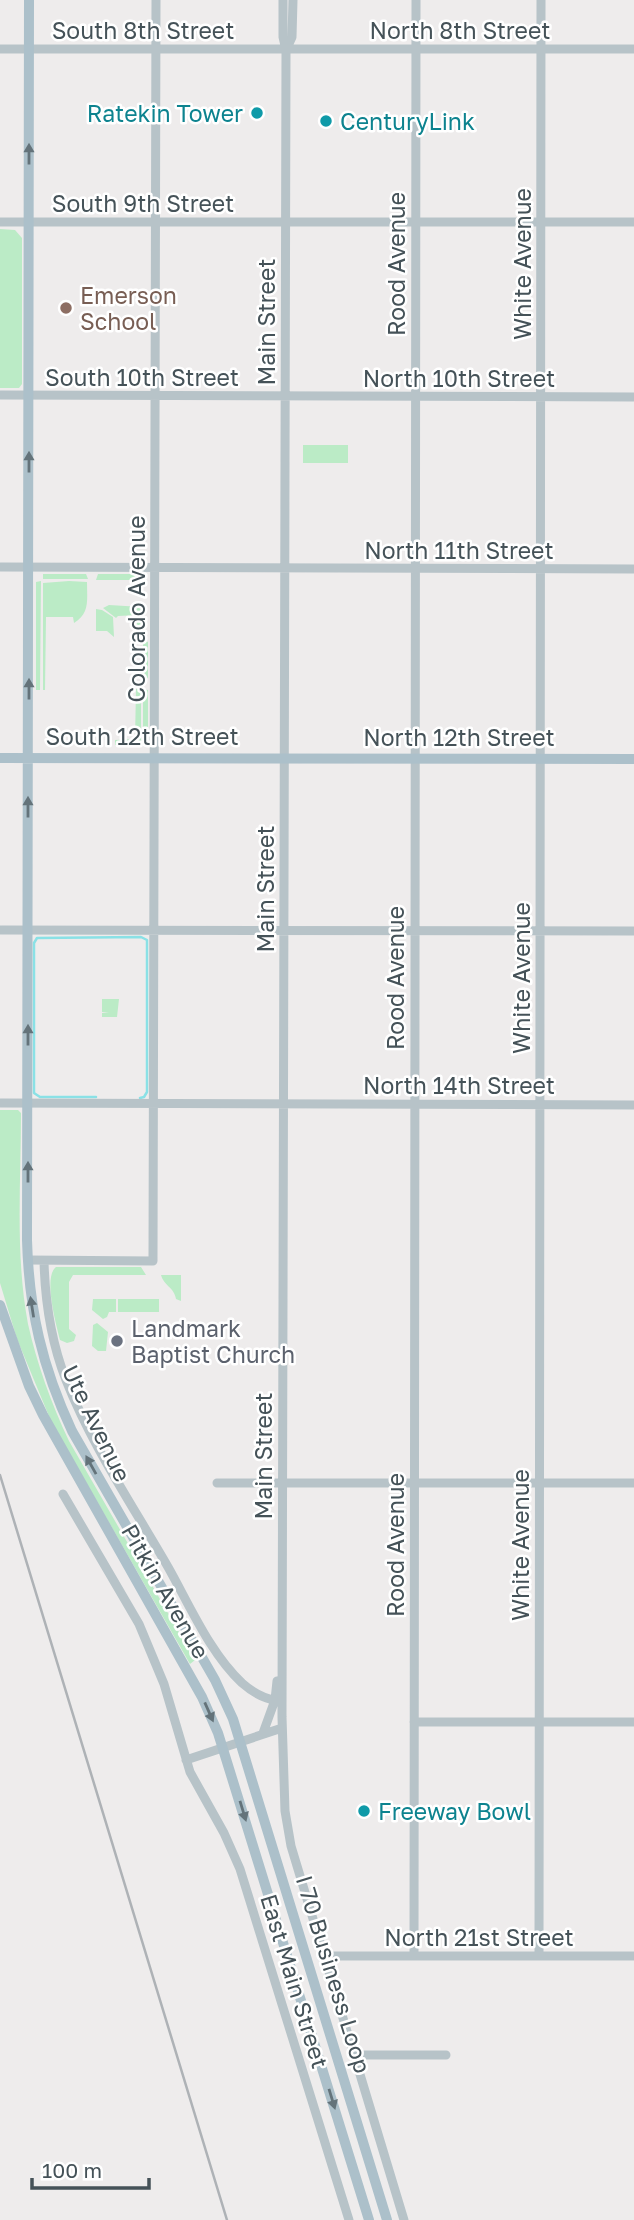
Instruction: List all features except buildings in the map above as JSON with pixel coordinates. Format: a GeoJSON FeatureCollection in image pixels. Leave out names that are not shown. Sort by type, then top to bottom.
{"type":"FeatureCollection","features":[{"type":"Feature","properties":{"kind":"main road","name":"Ute Avenue"},"geometry":{"type":"LineString","coordinates":[[30,0],[28,1260],[32,1307],[36,1331],[60,1404],[90,1464],[215,1680],[240,1740]]}},
{"type":"Feature","properties":{"kind":"main road","name":"South 12th Street"},"geometry":{"type":"LineString","coordinates":[[0,758],[285,757]]}},
{"type":"Feature","properties":{"kind":"main road","name":"North 12th Street"},"geometry":{"type":"LineString","coordinates":[[285,757],[634,759]]}},
{"type":"Feature","properties":{"kind":"main road","name":"Pitkin Avenue"},"geometry":{"type":"LineString","coordinates":[[0,1305],[29,1386],[43,1415],[202,1697],[223,1746]]}},
{"type":"Feature","properties":{"kind":"main road","name":"I 70 Business Loop"},"geometry":{"type":"LineString","coordinates":[[240,1740],[387,2220]]}},
{"type":"Feature","properties":{"kind":"main road","name":"I 70 Business Loop"},"geometry":{"type":"LineString","coordinates":[[223,1746],[369,2220]]}},
{"type":"Feature","properties":{"kind":"street","name":"Colorado Avenue"},"geometry":{"type":"LineString","coordinates":[[44,1261],[153,1261],[156,0]]}},
{"type":"Feature","properties":{"kind":"street","name":"Main Street"},"geometry":{"type":"LineString","coordinates":[[282,1728],[286,50],[283,37],[283,0]]}},
{"type":"Feature","properties":{"kind":"street","name":"Main Street"},"geometry":{"type":"LineString","coordinates":[[286,50],[292,37],[293,0]]}},
{"type":"Feature","properties":{"kind":"street","name":"Rood Avenue"},"geometry":{"type":"LineString","coordinates":[[414,1956],[416,0]]}},
{"type":"Feature","properties":{"kind":"street","name":"White Avenue"},"geometry":{"type":"LineString","coordinates":[[539,1956],[541,0]]}},
{"type":"Feature","properties":{"kind":"street","name":"South 8th Street"},"geometry":{"type":"LineString","coordinates":[[0,49],[286,50]]}},
{"type":"Feature","properties":{"kind":"street","name":"North 8th Street"},"geometry":{"type":"LineString","coordinates":[[286,50],[634,49]]}},
{"type":"Feature","properties":{"kind":"street","name":"South 9th Street"},"geometry":{"type":"LineString","coordinates":[[0,222],[634,222]]}},
{"type":"Feature","properties":{"kind":"street","name":"South 10th Street"},"geometry":{"type":"LineString","coordinates":[[0,395],[285,396]]}},
{"type":"Feature","properties":{"kind":"street","name":"North 10th Street"},"geometry":{"type":"LineString","coordinates":[[285,396],[634,397]]}},
{"type":"Feature","properties":{"kind":"street","name":"North 11th Street"},"geometry":{"type":"LineString","coordinates":[[0,567],[634,569]]}},
{"type":"Feature","properties":{"kind":"street"},"geometry":{"type":"LineString","coordinates":[[0,930],[634,932]]}},
{"type":"Feature","properties":{"kind":"street","name":"North 14th Street"},"geometry":{"type":"LineString","coordinates":[[0,1103],[634,1105]]}},
{"type":"Feature","properties":{"kind":"street"},"geometry":{"type":"LineString","coordinates":[[28,1260],[44,1261],[51,1320],[65,1378],[93,1437],[215,1648],[243,1683],[257,1693],[275,1700]]}},
{"type":"Feature","properties":{"kind":"street"},"geometry":{"type":"LineString","coordinates":[[217,1483],[634,1483]]}},
{"type":"Feature","properties":{"kind":"street","name":"East Main Street"},"geometry":{"type":"LineString","coordinates":[[63,1494],[139,1624],[164,1684],[186,1760],[223,1833],[248,1894],[349,2220]]}},
{"type":"Feature","properties":{"kind":"street"},"geometry":{"type":"LineString","coordinates":[[263,1733],[275,1700],[282,1625]]}},
{"type":"Feature","properties":{"kind":"street"},"geometry":{"type":"LineString","coordinates":[[414,1722],[634,1722]]}},
{"type":"Feature","properties":{"kind":"street"},"geometry":{"type":"LineString","coordinates":[[186,1760],[282,1728]]}},
{"type":"Feature","properties":{"kind":"street","name":"East Main Street"},"geometry":{"type":"LineString","coordinates":[[282,1728],[287,1829],[404,2220]]}},
{"type":"Feature","properties":{"kind":"street","name":"North 21st Street"},"geometry":{"type":"LineString","coordinates":[[324,1956],[634,1956]]}},
{"type":"Feature","properties":{"kind":"street"},"geometry":{"type":"LineString","coordinates":[[354,2055],[446,2054]]}},
{"type":"Feature","properties":{"kind":"green space"},"geometry":{"type":"Polygon","coordinates":[[[0,229],[15,230],[22,238],[22,384],[19,388],[0,388],[0,229]]]}},
{"type":"Feature","properties":{"kind":"green space"},"geometry":{"type":"Polygon","coordinates":[[[303,445],[348,445],[348,463],[303,463],[303,445]]]}},
{"type":"Feature","properties":{"kind":"green space"},"geometry":{"type":"Polygon","coordinates":[[[43,574],[86,574],[88,579],[43,579],[43,574]]]}},
{"type":"Feature","properties":{"kind":"green space"},"geometry":{"type":"Polygon","coordinates":[[[98,574],[141,574],[142,580],[96,580],[98,574]]]}},
{"type":"Feature","properties":{"kind":"green space"},"geometry":{"type":"Polygon","coordinates":[[[41,581],[40,690],[36,690],[36,582],[41,581]]]}},
{"type":"Feature","properties":{"kind":"green space"},"geometry":{"type":"Polygon","coordinates":[[[87,582],[86,606],[83,615],[74,623],[73,617],[46,617],[43,690],[43,583],[87,582]]]}},
{"type":"Feature","properties":{"kind":"green space"},"geometry":{"type":"Polygon","coordinates":[[[109,605],[142,607],[142,635],[135,634],[138,615],[116,618],[103,608],[109,605]]]}},
{"type":"Feature","properties":{"kind":"green space"},"geometry":{"type":"Polygon","coordinates":[[[96,609],[113,617],[114,637],[107,631],[96,631],[96,609]]]}},
{"type":"Feature","properties":{"kind":"green space"},"geometry":{"type":"Polygon","coordinates":[[[143,641],[148,642],[148,678],[143,680],[143,641]]]}},
{"type":"Feature","properties":{"kind":"green space"},"geometry":{"type":"Polygon","coordinates":[[[136,689],[141,689],[141,745],[115,745],[115,740],[135,739],[136,689]]]}},
{"type":"Feature","properties":{"kind":"green space"},"geometry":{"type":"Polygon","coordinates":[[[143,689],[148,690],[148,745],[143,745],[143,689]]]}},
{"type":"Feature","properties":{"kind":"green space"},"geometry":{"type":"Polygon","coordinates":[[[102,999],[119,999],[117,1017],[102,1017],[102,1013],[109,1012],[102,1012],[102,999]]]}},
{"type":"Feature","properties":{"kind":"green space"},"geometry":{"type":"Polygon","coordinates":[[[0,1110],[18,1110],[21,1113],[21,1272],[28,1324],[45,1383],[69,1441],[195,1660],[190,1664],[51,1421],[17,1339],[0,1283],[0,1110]]]}},
{"type":"Feature","properties":{"kind":"green space"},"geometry":{"type":"Polygon","coordinates":[[[56,1267],[141,1267],[146,1275],[73,1275],[69,1282],[69,1329],[76,1335],[74,1341],[67,1343],[60,1340],[50,1290],[52,1272],[56,1267]]]}},
{"type":"Feature","properties":{"kind":"green space"},"geometry":{"type":"Polygon","coordinates":[[[161,1275],[181,1275],[181,1301],[176,1299],[161,1275]]]}},
{"type":"Feature","properties":{"kind":"green space"},"geometry":{"type":"Polygon","coordinates":[[[93,1299],[116,1299],[116,1312],[109,1312],[103,1319],[92,1310],[93,1299]]]}},
{"type":"Feature","properties":{"kind":"green space"},"geometry":{"type":"Polygon","coordinates":[[[118,1299],[159,1299],[159,1312],[118,1312],[118,1299]]]}},
{"type":"Feature","properties":{"kind":"green space"},"geometry":{"type":"Polygon","coordinates":[[[97,1323],[108,1332],[106,1351],[98,1351],[92,1346],[93,1325],[97,1323]]]}},
{"type":"Feature","properties":{"kind":"waterway"},"geometry":{"type":"LineString","coordinates":[[96,1097],[40,1097],[34,1093],[34,943],[37,938],[141,937],[147,940],[147,1092],[140,1098]]}},
{"type":"Feature","properties":{"kind":"railway"},"geometry":{"type":"LineString","coordinates":[[0,1475],[227,2220]]}},
{"type":"Feature","properties":{"kind":"place","name":"Ratekin Tower"},"geometry":{"type":"Point","coordinates":[257,113]}},
{"type":"Feature","properties":{"kind":"place","name":"CenturyLink"},"geometry":{"type":"Point","coordinates":[326,121]}},
{"type":"Feature","properties":{"kind":"place","name":"Emerson School"},"geometry":{"type":"Point","coordinates":[66,308]}},
{"type":"Feature","properties":{"kind":"place","name":"Landmark Baptist Church"},"geometry":{"type":"Point","coordinates":[117,1341]}},
{"type":"Feature","properties":{"kind":"place","name":"Freeway Bowl"},"geometry":{"type":"Point","coordinates":[364,1811]}}]}
